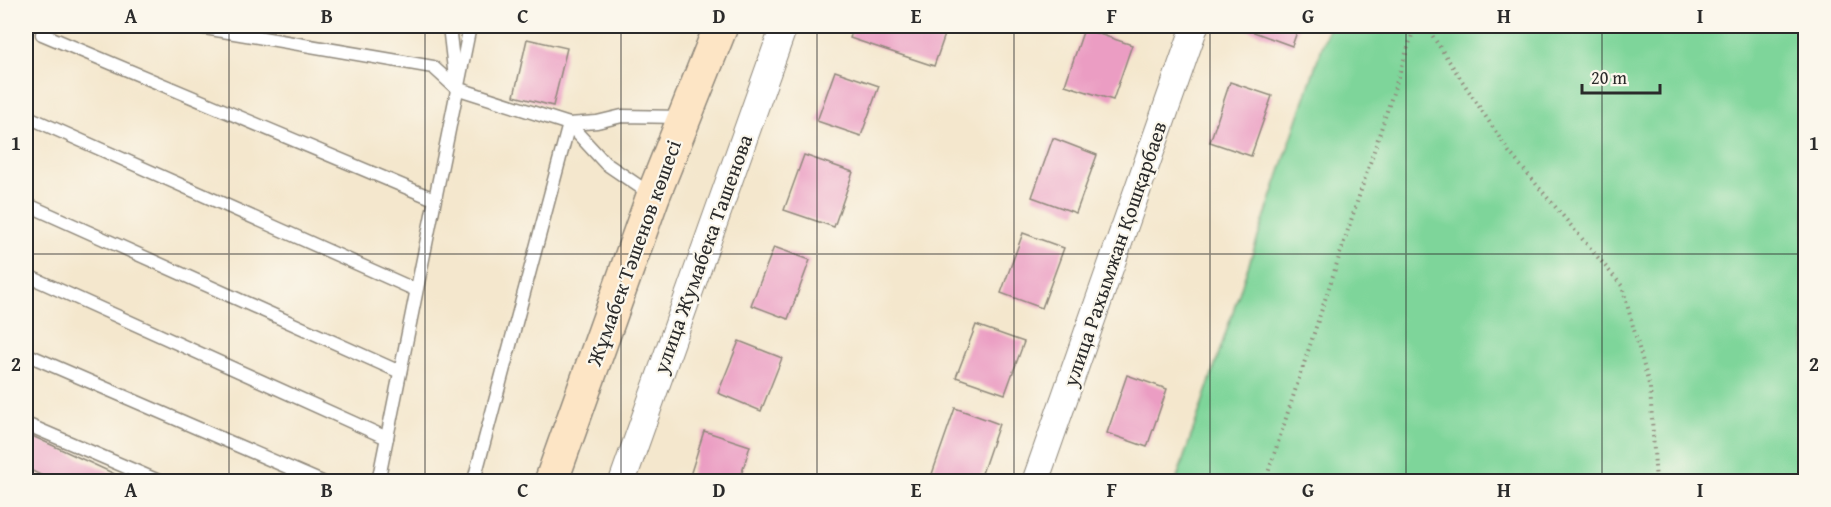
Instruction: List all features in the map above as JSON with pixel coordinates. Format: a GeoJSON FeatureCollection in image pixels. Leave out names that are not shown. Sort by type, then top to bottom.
{"type":"FeatureCollection","features":[{"type":"Feature","properties":{"kind":"main road","name":"Жұмабек Тәшенов көшесі"},"geometry":{"type":"LineString","coordinates":[[551,482],[653,196],[721,26]]}},
{"type":"Feature","properties":{"kind":"street","name":"улица Жумабека Ташенова"},"geometry":{"type":"LineString","coordinates":[[622,482],[784,26]]}},
{"type":"Feature","properties":{"kind":"street","name":"улица Рахымжан Қошқарбаев"},"geometry":{"type":"LineString","coordinates":[[1035,482],[1195,26]]}},
{"type":"Feature","properties":{"kind":"lane"},"geometry":{"type":"LineString","coordinates":[[44,26],[42,34],[434,199]]}},
{"type":"Feature","properties":{"kind":"lane"},"geometry":{"type":"LineString","coordinates":[[193,26],[433,67],[456,88],[569,124],[597,122],[622,116],[685,117]]}},
{"type":"Feature","properties":{"kind":"lane"},"geometry":{"type":"LineString","coordinates":[[449,26],[456,88]]}},
{"type":"Feature","properties":{"kind":"lane"},"geometry":{"type":"LineString","coordinates":[[378,482],[470,26]]}},
{"type":"Feature","properties":{"kind":"lane"},"geometry":{"type":"LineString","coordinates":[[26,116],[416,290]]}},
{"type":"Feature","properties":{"kind":"lane"},"geometry":{"type":"LineString","coordinates":[[569,124],[605,163],[653,196]]}},
{"type":"Feature","properties":{"kind":"lane"},"geometry":{"type":"LineString","coordinates":[[474,480],[569,124]]}},
{"type":"Feature","properties":{"kind":"lane"},"geometry":{"type":"LineString","coordinates":[[26,204],[400,372]]}},
{"type":"Feature","properties":{"kind":"lane"},"geometry":{"type":"LineString","coordinates":[[26,274],[387,438]]}},
{"type":"Feature","properties":{"kind":"lane"},"geometry":{"type":"LineString","coordinates":[[26,354],[322,482]]}},
{"type":"Feature","properties":{"kind":"lane"},"geometry":{"type":"LineString","coordinates":[[26,424],[161,482]]}},
{"type":"Feature","properties":{"kind":"path"},"geometry":{"type":"LineString","coordinates":[[1265,482],[1415,26]]}},
{"type":"Feature","properties":{"kind":"path"},"geometry":{"type":"LineString","coordinates":[[1426,26],[1509,152],[1622,286],[1650,388],[1656,482]]}},
{"type":"Feature","properties":{"kind":"green space"},"geometry":{"type":"Polygon","coordinates":[[[1329,26],[1805,26],[1805,481],[1176,481],[1329,26]]]}},
{"type":"Feature","properties":{"kind":"building"},"geometry":{"type":"Polygon","coordinates":[[[854,26],[948,26],[934,66],[850,38],[854,26]]]}},
{"type":"Feature","properties":{"kind":"building"},"geometry":{"type":"Polygon","coordinates":[[[1244,26],[1299,26],[1292,46],[1243,28],[1244,26]]]}},
{"type":"Feature","properties":{"kind":"building"},"geometry":{"type":"Polygon","coordinates":[[[1084,29],[1132,45],[1113,100],[1065,85],[1084,29]]]}},
{"type":"Feature","properties":{"kind":"building"},"geometry":{"type":"Polygon","coordinates":[[[527,39],[567,48],[553,106],[514,96],[527,39]]]}},
{"type":"Feature","properties":{"kind":"building"},"geometry":{"type":"Polygon","coordinates":[[[835,71],[879,86],[861,136],[817,121],[835,71]]]}},
{"type":"Feature","properties":{"kind":"building"},"geometry":{"type":"Polygon","coordinates":[[[1230,82],[1272,96],[1251,156],[1210,142],[1230,82]]]}},
{"type":"Feature","properties":{"kind":"building"},"geometry":{"type":"Polygon","coordinates":[[[1053,138],[1097,155],[1076,213],[1032,197],[1053,138]]]}},
{"type":"Feature","properties":{"kind":"building"},"geometry":{"type":"Polygon","coordinates":[[[804,155],[853,172],[834,227],[784,210],[804,155]]]}},
{"type":"Feature","properties":{"kind":"building"},"geometry":{"type":"Polygon","coordinates":[[[1023,233],[1064,248],[1042,308],[1001,293],[1023,233]]]}},
{"type":"Feature","properties":{"kind":"building"},"geometry":{"type":"Polygon","coordinates":[[[774,247],[810,260],[788,319],[751,305],[774,247]]]}},
{"type":"Feature","properties":{"kind":"building"},"geometry":{"type":"Polygon","coordinates":[[[976,325],[1024,342],[1005,394],[956,377],[976,325]]]}},
{"type":"Feature","properties":{"kind":"building"},"geometry":{"type":"Polygon","coordinates":[[[739,341],[782,358],[761,411],[718,393],[739,341]]]}},
{"type":"Feature","properties":{"kind":"building"},"geometry":{"type":"Polygon","coordinates":[[[1127,375],[1167,389],[1147,447],[1107,433],[1127,375]]]}},
{"type":"Feature","properties":{"kind":"building"},"geometry":{"type":"Polygon","coordinates":[[[955,408],[999,424],[979,482],[953,482],[932,474],[955,408]]]}},
{"type":"Feature","properties":{"kind":"building"},"geometry":{"type":"Polygon","coordinates":[[[704,431],[750,446],[739,482],[688,482],[704,431]]]}},
{"type":"Feature","properties":{"kind":"building"},"geometry":{"type":"Polygon","coordinates":[[[30,435],[132,482],[55,482],[26,468],[26,445],[30,435]]]}}]}
